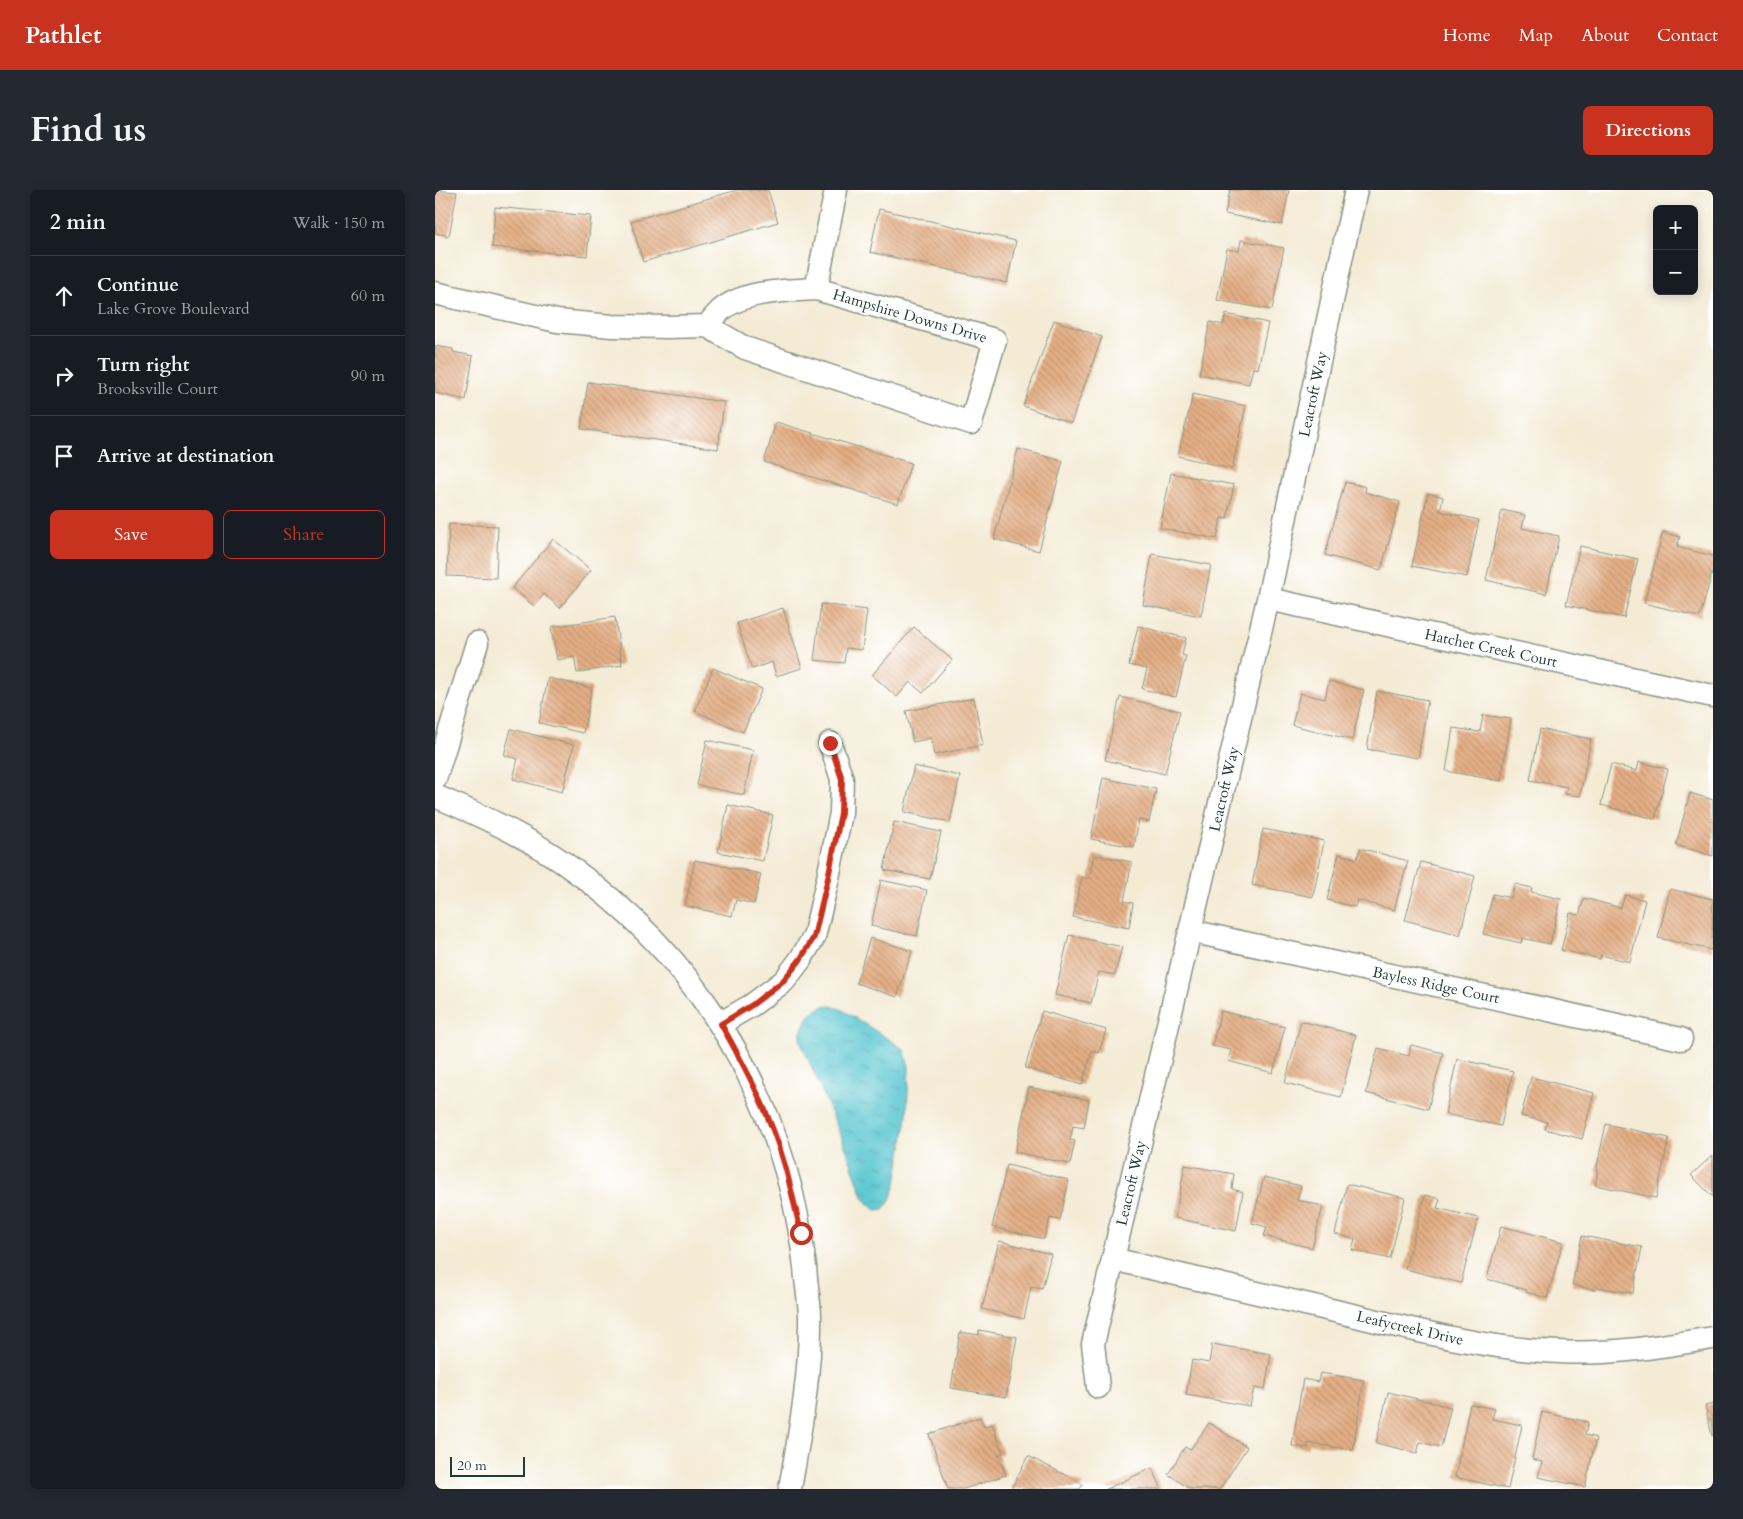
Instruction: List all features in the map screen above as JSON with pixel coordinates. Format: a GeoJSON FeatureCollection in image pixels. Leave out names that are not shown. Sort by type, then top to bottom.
{"type":"FeatureCollection","features":[{"type":"Feature","properties":{"kind":"street"},"geometry":{"type":"LineString","coordinates":[[816,289],[836,190]]}},
{"type":"Feature","properties":{"kind":"street","name":"Leacroft Way"},"geometry":{"type":"LineString","coordinates":[[1098,1387],[1093,1344],[1268,600],[1356,190]]}},
{"type":"Feature","properties":{"kind":"street","name":"Hampshire Downs Drive"},"geometry":{"type":"LineString","coordinates":[[816,289],[995,340],[971,423],[745,348],[707,326],[721,310],[739,300],[763,294],[816,289]]}},
{"type":"Feature","properties":{"kind":"street"},"geometry":{"type":"LineString","coordinates":[[435,293],[557,321],[612,326],[707,326]]}},
{"type":"Feature","properties":{"kind":"street","name":"Hatchet Creek Court"},"geometry":{"type":"LineString","coordinates":[[1268,600],[1713,696]]}},
{"type":"Feature","properties":{"kind":"street"},"geometry":{"type":"LineString","coordinates":[[435,779],[477,643]]}},
{"type":"Feature","properties":{"kind":"street"},"geometry":{"type":"LineString","coordinates":[[721,1024],[752,1005],[783,981],[800,960],[814,937],[841,813],[842,779],[830,743]]}},
{"type":"Feature","properties":{"kind":"street"},"geometry":{"type":"LineString","coordinates":[[435,796],[480,816],[538,846],[591,883],[631,918],[665,951],[721,1024],[753,1084],[785,1165],[801,1233],[810,1312],[809,1357],[805,1401],[790,1489]]}},
{"type":"Feature","properties":{"kind":"street","name":"Bayless Ridge Court"},"geometry":{"type":"LineString","coordinates":[[1190,931],[1681,1039]]}},
{"type":"Feature","properties":{"kind":"street","name":"Leafycreek Drive"},"geometry":{"type":"LineString","coordinates":[[1113,1259],[1409,1329],[1485,1345],[1522,1350],[1608,1352],[1636,1350],[1713,1338]]}},
{"type":"Feature","properties":{"kind":"water"},"geometry":{"type":"Polygon","coordinates":[[[827,1005],[841,1009],[904,1049],[909,1066],[907,1117],[897,1178],[888,1204],[883,1209],[877,1210],[873,1208],[864,1199],[842,1138],[800,1040],[802,1028],[808,1018],[816,1010],[827,1005]]]}},
{"type":"Feature","properties":{"kind":"building"},"geometry":{"type":"Polygon","coordinates":[[[435,190],[457,192],[449,236],[435,233],[435,190]]]}},
{"type":"Feature","properties":{"kind":"building"},"geometry":{"type":"Polygon","coordinates":[[[737,190],[768,190],[778,222],[643,262],[631,221],[737,190]]]}},
{"type":"Feature","properties":{"kind":"building"},"geometry":{"type":"Polygon","coordinates":[[[1230,190],[1289,190],[1282,225],[1225,214],[1230,190]]]}},
{"type":"Feature","properties":{"kind":"building"},"geometry":{"type":"Polygon","coordinates":[[[495,207],[591,216],[587,256],[492,247],[495,207]]]}},
{"type":"Feature","properties":{"kind":"building"},"geometry":{"type":"Polygon","coordinates":[[[879,209],[1016,241],[1007,283],[870,252],[879,209]]]}},
{"type":"Feature","properties":{"kind":"building"},"geometry":{"type":"Polygon","coordinates":[[[1241,240],[1284,248],[1272,310],[1217,300],[1227,249],[1239,251],[1241,240]]]}},
{"type":"Feature","properties":{"kind":"building"},"geometry":{"type":"Polygon","coordinates":[[[1226,314],[1268,323],[1258,369],[1253,368],[1249,384],[1199,374],[1210,322],[1223,325],[1226,314]]]}},
{"type":"Feature","properties":{"kind":"building"},"geometry":{"type":"Polygon","coordinates":[[[1054,320],[1102,337],[1071,423],[1023,406],[1054,320]]]}},
{"type":"Feature","properties":{"kind":"building"},"geometry":{"type":"Polygon","coordinates":[[[435,346],[453,349],[453,352],[473,356],[466,400],[435,393],[435,346]]]}},
{"type":"Feature","properties":{"kind":"building"},"geometry":{"type":"Polygon","coordinates":[[[588,382],[724,402],[718,449],[581,429],[588,382]]]}},
{"type":"Feature","properties":{"kind":"building"},"geometry":{"type":"Polygon","coordinates":[[[1193,394],[1246,406],[1232,469],[1178,456],[1193,394]]]}},
{"type":"Feature","properties":{"kind":"building"},"geometry":{"type":"Polygon","coordinates":[[[776,422],[911,463],[898,504],[764,462],[776,422]]]}},
{"type":"Feature","properties":{"kind":"building"},"geometry":{"type":"Polygon","coordinates":[[[1018,449],[1063,461],[1039,551],[994,539],[1018,449]]]}},
{"type":"Feature","properties":{"kind":"building"},"geometry":{"type":"Polygon","coordinates":[[[1171,473],[1234,485],[1227,519],[1221,518],[1217,539],[1160,528],[1171,473]]]}},
{"type":"Feature","properties":{"kind":"building"},"geometry":{"type":"Polygon","coordinates":[[[1345,482],[1366,487],[1365,492],[1400,502],[1381,570],[1325,555],[1345,482]]]}},
{"type":"Feature","properties":{"kind":"building"},"geometry":{"type":"Polygon","coordinates":[[[1428,493],[1443,497],[1440,511],[1479,520],[1467,577],[1412,566],[1428,493]]]}},
{"type":"Feature","properties":{"kind":"building"},"geometry":{"type":"Polygon","coordinates":[[[1502,510],[1525,515],[1522,528],[1559,536],[1546,594],[1486,580],[1502,510]]]}},
{"type":"Feature","properties":{"kind":"building"},"geometry":{"type":"Polygon","coordinates":[[[449,524],[498,526],[496,578],[447,576],[449,524]]]}},
{"type":"Feature","properties":{"kind":"building"},"geometry":{"type":"Polygon","coordinates":[[[1663,532],[1680,537],[1677,547],[1713,556],[1713,569],[1700,617],[1644,603],[1663,532]]]}},
{"type":"Feature","properties":{"kind":"building"},"geometry":{"type":"Polygon","coordinates":[[[553,539],[591,570],[560,608],[544,594],[534,606],[512,588],[553,539]]]}},
{"type":"Feature","properties":{"kind":"building"},"geometry":{"type":"Polygon","coordinates":[[[1580,546],[1638,559],[1624,618],[1566,605],[1580,546]]]}},
{"type":"Feature","properties":{"kind":"building"},"geometry":{"type":"Polygon","coordinates":[[[1152,554],[1211,565],[1201,616],[1143,605],[1152,554]]]}},
{"type":"Feature","properties":{"kind":"building"},"geometry":{"type":"Polygon","coordinates":[[[821,604],[867,610],[862,650],[846,648],[844,663],[814,660],[821,604]]]}},
{"type":"Feature","properties":{"kind":"building"},"geometry":{"type":"Polygon","coordinates":[[[783,608],[802,668],[776,676],[772,662],[752,669],[737,623],[783,608]]]}},
{"type":"Feature","properties":{"kind":"building"},"geometry":{"type":"Polygon","coordinates":[[[615,617],[622,665],[577,673],[574,657],[557,660],[551,627],[615,617]]]}},
{"type":"Feature","properties":{"kind":"building"},"geometry":{"type":"Polygon","coordinates":[[[1138,626],[1186,638],[1182,655],[1186,656],[1176,697],[1142,689],[1147,669],[1129,665],[1138,626]]]}},
{"type":"Feature","properties":{"kind":"building"},"geometry":{"type":"Polygon","coordinates":[[[914,627],[952,660],[923,693],[910,682],[897,697],[872,675],[914,627]]]}},
{"type":"Feature","properties":{"kind":"building"},"geometry":{"type":"Polygon","coordinates":[[[713,668],[762,689],[743,732],[695,711],[713,668]]]}},
{"type":"Feature","properties":{"kind":"building"},"geometry":{"type":"Polygon","coordinates":[[[548,678],[592,688],[583,733],[539,723],[548,678]]]}},
{"type":"Feature","properties":{"kind":"building"},"geometry":{"type":"Polygon","coordinates":[[[1329,681],[1364,690],[1352,740],[1292,725],[1300,693],[1325,699],[1329,681]]]}},
{"type":"Feature","properties":{"kind":"building"},"geometry":{"type":"Polygon","coordinates":[[[1377,691],[1428,700],[1418,758],[1367,749],[1377,691]]]}},
{"type":"Feature","properties":{"kind":"building"},"geometry":{"type":"Polygon","coordinates":[[[1120,697],[1180,711],[1165,774],[1105,760],[1120,697]]]}},
{"type":"Feature","properties":{"kind":"building"},"geometry":{"type":"Polygon","coordinates":[[[974,698],[983,745],[934,755],[931,738],[913,742],[906,711],[974,698]]]}},
{"type":"Feature","properties":{"kind":"building"},"geometry":{"type":"Polygon","coordinates":[[[1483,715],[1511,719],[1501,781],[1446,771],[1453,728],[1480,732],[1483,715]]]}},
{"type":"Feature","properties":{"kind":"building"},"geometry":{"type":"Polygon","coordinates":[[[511,729],[574,745],[562,792],[513,779],[518,759],[504,755],[511,729]]]}},
{"type":"Feature","properties":{"kind":"building"},"geometry":{"type":"Polygon","coordinates":[[[1540,729],[1591,739],[1580,796],[1565,794],[1567,787],[1530,780],[1540,729]]]}},
{"type":"Feature","properties":{"kind":"building"},"geometry":{"type":"Polygon","coordinates":[[[707,740],[753,750],[744,795],[697,785],[707,740]]]}},
{"type":"Feature","properties":{"kind":"building"},"geometry":{"type":"Polygon","coordinates":[[[1639,762],[1668,769],[1655,819],[1601,805],[1611,764],[1637,771],[1639,762]]]}},
{"type":"Feature","properties":{"kind":"building"},"geometry":{"type":"Polygon","coordinates":[[[914,766],[960,776],[950,822],[904,812],[914,766]]]}},
{"type":"Feature","properties":{"kind":"building"},"geometry":{"type":"Polygon","coordinates":[[[1103,778],[1156,789],[1149,822],[1139,820],[1134,847],[1091,839],[1103,778]]]}},
{"type":"Feature","properties":{"kind":"building"},"geometry":{"type":"Polygon","coordinates":[[[1690,793],[1713,800],[1713,856],[1676,845],[1690,793]]]}},
{"type":"Feature","properties":{"kind":"building"},"geometry":{"type":"Polygon","coordinates":[[[728,805],[773,815],[763,861],[718,852],[728,805]]]}},
{"type":"Feature","properties":{"kind":"building"},"geometry":{"type":"Polygon","coordinates":[[[894,822],[941,832],[930,879],[884,870],[894,822]]]}},
{"type":"Feature","properties":{"kind":"building"},"geometry":{"type":"Polygon","coordinates":[[[1263,829],[1324,841],[1313,897],[1252,885],[1263,829]]]}},
{"type":"Feature","properties":{"kind":"building"},"geometry":{"type":"Polygon","coordinates":[[[1360,848],[1408,861],[1394,910],[1357,900],[1355,907],[1327,900],[1339,854],[1357,859],[1360,848]]]}},
{"type":"Feature","properties":{"kind":"building"},"geometry":{"type":"Polygon","coordinates":[[[1094,855],[1132,862],[1124,901],[1133,903],[1129,928],[1073,917],[1082,877],[1089,879],[1094,855]]]}},
{"type":"Feature","properties":{"kind":"building"},"geometry":{"type":"Polygon","coordinates":[[[695,860],[761,874],[754,904],[736,900],[732,916],[685,906],[695,860]]]}},
{"type":"Feature","properties":{"kind":"building"},"geometry":{"type":"Polygon","coordinates":[[[1421,862],[1475,876],[1460,935],[1405,920],[1421,862]]]}},
{"type":"Feature","properties":{"kind":"building"},"geometry":{"type":"Polygon","coordinates":[[[881,880],[927,890],[917,936],[871,926],[881,880]]]}},
{"type":"Feature","properties":{"kind":"building"},"geometry":{"type":"Polygon","coordinates":[[[1515,884],[1532,888],[1531,892],[1561,899],[1550,944],[1522,938],[1521,943],[1483,934],[1493,894],[1511,898],[1515,884]]]}},
{"type":"Feature","properties":{"kind":"building"},"geometry":{"type":"Polygon","coordinates":[[[1670,889],[1713,899],[1712,950],[1658,938],[1670,889]]]}},
{"type":"Feature","properties":{"kind":"building"},"geometry":{"type":"Polygon","coordinates":[[[1625,895],[1645,900],[1630,962],[1601,955],[1600,959],[1561,950],[1570,913],[1579,915],[1584,898],[1621,908],[1625,895]]]}},
{"type":"Feature","properties":{"kind":"building"},"geometry":{"type":"Polygon","coordinates":[[[1069,935],[1122,947],[1115,975],[1099,972],[1091,1003],[1055,995],[1069,935]]]}},
{"type":"Feature","properties":{"kind":"building"},"geometry":{"type":"Polygon","coordinates":[[[870,938],[912,951],[897,997],[856,983],[870,938]]]}},
{"type":"Feature","properties":{"kind":"building"},"geometry":{"type":"Polygon","coordinates":[[[1042,1011],[1106,1030],[1099,1053],[1092,1051],[1082,1085],[1025,1068],[1042,1011]]]}},
{"type":"Feature","properties":{"kind":"building"},"geometry":{"type":"Polygon","coordinates":[[[1221,1011],[1285,1027],[1273,1073],[1228,1061],[1231,1050],[1212,1046],[1221,1011]]]}},
{"type":"Feature","properties":{"kind":"building"},"geometry":{"type":"Polygon","coordinates":[[[1301,1021],[1356,1035],[1341,1097],[1285,1083],[1301,1021]]]}},
{"type":"Feature","properties":{"kind":"building"},"geometry":{"type":"Polygon","coordinates":[[[1411,1045],[1443,1053],[1428,1109],[1366,1093],[1378,1048],[1409,1056],[1411,1045]]]}},
{"type":"Feature","properties":{"kind":"building"},"geometry":{"type":"Polygon","coordinates":[[[1457,1059],[1513,1071],[1501,1126],[1445,1114],[1457,1059]]]}},
{"type":"Feature","properties":{"kind":"building"},"geometry":{"type":"Polygon","coordinates":[[[1531,1077],[1594,1093],[1582,1139],[1545,1129],[1547,1122],[1521,1116],[1531,1077]]]}},
{"type":"Feature","properties":{"kind":"building"},"geometry":{"type":"Polygon","coordinates":[[[1029,1087],[1089,1100],[1084,1128],[1073,1126],[1070,1140],[1075,1141],[1070,1164],[1015,1152],[1029,1087]]]}},
{"type":"Feature","properties":{"kind":"building"},"geometry":{"type":"Polygon","coordinates":[[[1606,1124],[1669,1138],[1656,1198],[1595,1185],[1598,1172],[1596,1171],[1606,1124]]]}},
{"type":"Feature","properties":{"kind":"building"},"geometry":{"type":"Polygon","coordinates":[[[1713,1155],[1713,1197],[1691,1175],[1713,1155]]]}},
{"type":"Feature","properties":{"kind":"building"},"geometry":{"type":"Polygon","coordinates":[[[1007,1165],[1069,1180],[1060,1220],[1050,1218],[1044,1239],[992,1227],[1007,1165]]]}},
{"type":"Feature","properties":{"kind":"building"},"geometry":{"type":"Polygon","coordinates":[[[1185,1165],[1234,1174],[1232,1189],[1243,1192],[1236,1231],[1175,1218],[1185,1165]]]}},
{"type":"Feature","properties":{"kind":"building"},"geometry":{"type":"Polygon","coordinates":[[[1264,1177],[1301,1186],[1297,1200],[1323,1206],[1312,1248],[1264,1236],[1267,1227],[1252,1223],[1264,1177]]]}},
{"type":"Feature","properties":{"kind":"building"},"geometry":{"type":"Polygon","coordinates":[[[1347,1184],[1405,1198],[1390,1259],[1352,1250],[1355,1239],[1335,1234],[1347,1184]]]}},
{"type":"Feature","properties":{"kind":"building"},"geometry":{"type":"Polygon","coordinates":[[[1425,1195],[1440,1199],[1437,1208],[1478,1218],[1461,1283],[1405,1269],[1425,1195]]]}},
{"type":"Feature","properties":{"kind":"building"},"geometry":{"type":"Polygon","coordinates":[[[1501,1226],[1563,1242],[1547,1298],[1526,1292],[1527,1290],[1487,1279],[1501,1226]]]}},
{"type":"Feature","properties":{"kind":"building"},"geometry":{"type":"Polygon","coordinates":[[[1582,1236],[1642,1247],[1633,1293],[1596,1287],[1595,1290],[1572,1285],[1582,1236]]]}},
{"type":"Feature","properties":{"kind":"building"},"geometry":{"type":"Polygon","coordinates":[[[999,1241],[1051,1254],[1042,1289],[1031,1287],[1024,1319],[982,1309],[999,1241]]]}},
{"type":"Feature","properties":{"kind":"building"},"geometry":{"type":"Polygon","coordinates":[[[979,1330],[1017,1337],[1006,1397],[951,1388],[960,1332],[979,1335],[979,1330]]]}},
{"type":"Feature","properties":{"kind":"building"},"geometry":{"type":"Polygon","coordinates":[[[1212,1344],[1271,1354],[1265,1389],[1254,1388],[1250,1406],[1186,1395],[1192,1360],[1209,1363],[1212,1344]]]}},
{"type":"Feature","properties":{"kind":"building"},"geometry":{"type":"Polygon","coordinates":[[[1320,1373],[1364,1380],[1353,1450],[1308,1443],[1308,1448],[1292,1446],[1303,1379],[1318,1382],[1320,1373]]]}},
{"type":"Feature","properties":{"kind":"building"},"geometry":{"type":"Polygon","coordinates":[[[1388,1392],[1451,1407],[1441,1447],[1420,1442],[1417,1453],[1376,1443],[1388,1392]]]}},
{"type":"Feature","properties":{"kind":"building"},"geometry":{"type":"Polygon","coordinates":[[[1470,1404],[1495,1409],[1492,1419],[1522,1425],[1508,1489],[1455,1477],[1470,1404]]]}},
{"type":"Feature","properties":{"kind":"building"},"geometry":{"type":"Polygon","coordinates":[[[1713,1404],[1713,1435],[1712,1436],[1705,1406],[1713,1404]]]}},
{"type":"Feature","properties":{"kind":"building"},"geometry":{"type":"Polygon","coordinates":[[[1542,1412],[1588,1422],[1585,1435],[1596,1438],[1585,1487],[1538,1477],[1542,1462],[1532,1459],[1542,1412]]]}},
{"type":"Feature","properties":{"kind":"building"},"geometry":{"type":"Polygon","coordinates":[[[980,1417],[984,1427],[992,1424],[1003,1453],[998,1455],[1006,1475],[964,1489],[948,1489],[929,1434],[980,1417]]]}},
{"type":"Feature","properties":{"kind":"building"},"geometry":{"type":"Polygon","coordinates":[[[1209,1423],[1247,1447],[1220,1489],[1190,1489],[1168,1474],[1185,1447],[1190,1450],[1209,1423]]]}},
{"type":"Feature","properties":{"kind":"building"},"geometry":{"type":"Polygon","coordinates":[[[1028,1456],[1083,1484],[1080,1489],[1011,1489],[1028,1456]]]}},
{"type":"Feature","properties":{"kind":"building"},"geometry":{"type":"Polygon","coordinates":[[[1152,1468],[1162,1489],[1106,1489],[1152,1468]]]}},
{"type":"Feature","properties":{"kind":"route"},"geometry":{"type":"LineString","coordinates":[[801,1233],[785,1165],[769,1122],[753,1084],[721,1024],[752,1005],[783,981],[800,960],[814,937],[841,813],[842,779],[830,743]]}}]}
